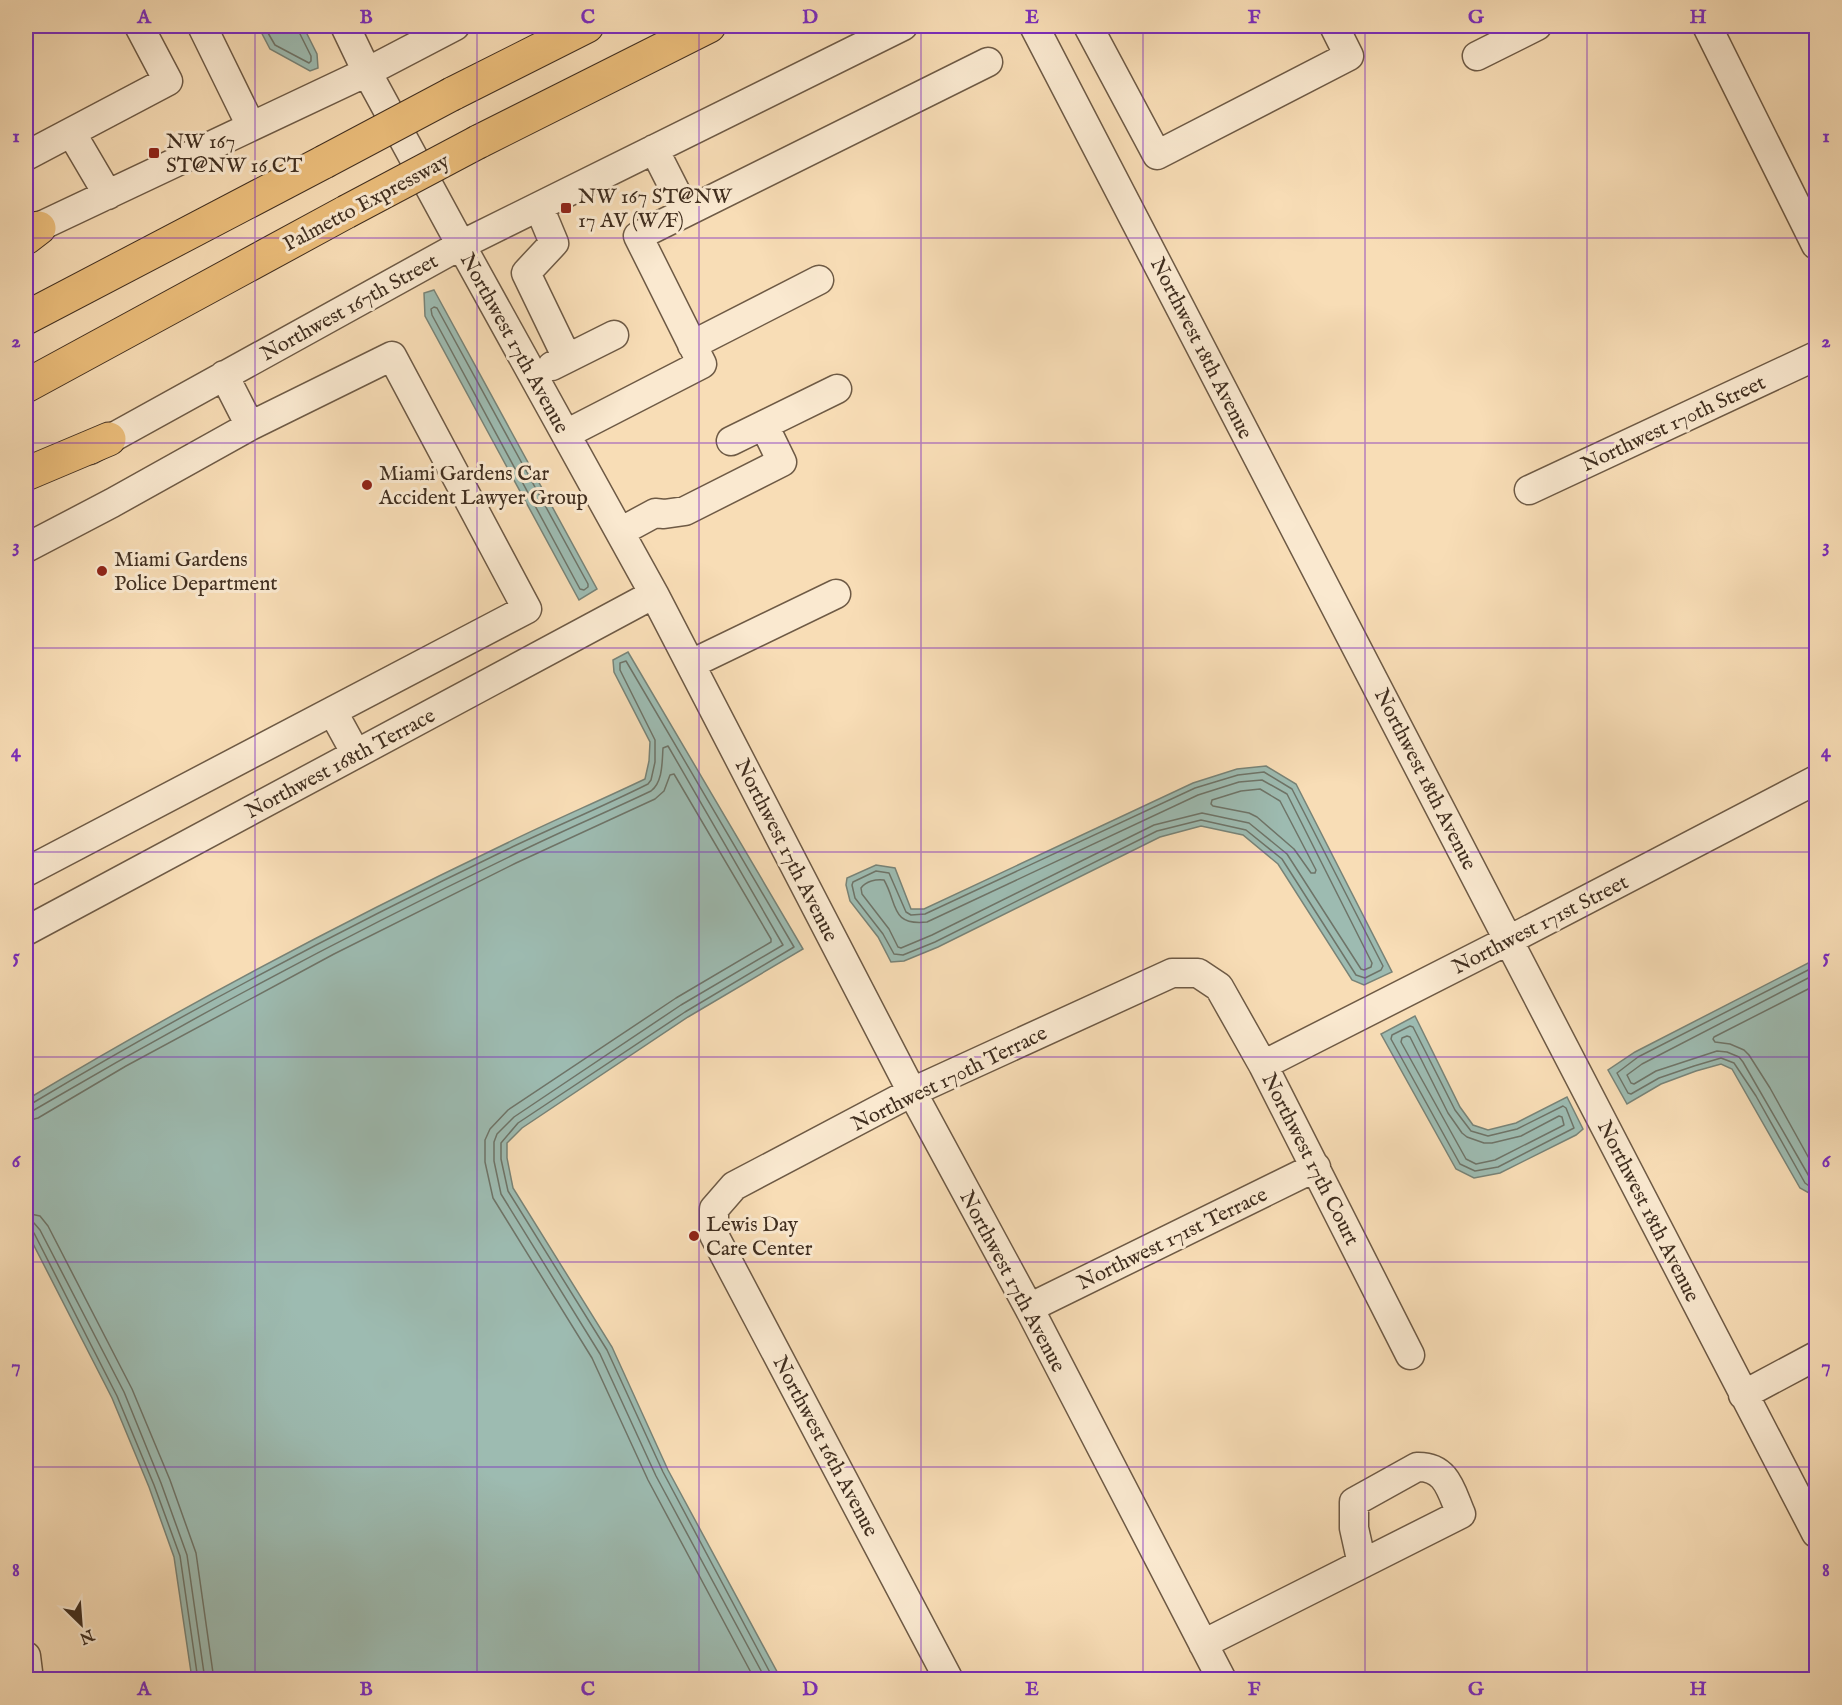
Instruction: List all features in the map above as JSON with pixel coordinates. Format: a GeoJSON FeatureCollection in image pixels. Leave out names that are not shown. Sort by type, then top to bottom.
{"type":"FeatureCollection","features":[{"type":"Feature","properties":{"kind":"highway"},"geometry":{"type":"LineString","coordinates":[[26,318],[452,94],[587,26]]}},
{"type":"Feature","properties":{"kind":"highway","name":"Palmetto Expressway"},"geometry":{"type":"LineString","coordinates":[[26,386],[478,142],[709,26]]}},
{"type":"Feature","properties":{"kind":"highway"},"geometry":{"type":"LineString","coordinates":[[26,474],[109,439]]}},
{"type":"Feature","properties":{"kind":"street"},"geometry":{"type":"LineString","coordinates":[[202,26],[251,126]]}},
{"type":"Feature","properties":{"kind":"street","name":"Northwest 17th Avenue"},"geometry":{"type":"LineString","coordinates":[[345,26],[367,72],[461,245],[654,594],[912,1092],[1029,1308],[1222,1680]]}},
{"type":"Feature","properties":{"kind":"street"},"geometry":{"type":"LineString","coordinates":[[30,233],[367,72],[455,26]]}},
{"type":"Feature","properties":{"kind":"street","name":"Northwest 167th Street"},"geometry":{"type":"LineString","coordinates":[[26,487],[461,245],[903,26]]}},
{"type":"Feature","properties":{"kind":"street"},"geometry":{"type":"LineString","coordinates":[[1088,26],[1157,155],[1350,56],[1334,26]]}},
{"type":"Feature","properties":{"kind":"street"},"geometry":{"type":"LineString","coordinates":[[1477,56],[1537,26]]}},
{"type":"Feature","properties":{"kind":"street"},"geometry":{"type":"LineString","coordinates":[[1707,26],[1816,245]]}},
{"type":"Feature","properties":{"kind":"street"},"geometry":{"type":"LineString","coordinates":[[26,156],[168,81],[146,28]]}},
{"type":"Feature","properties":{"kind":"street","name":"Northwest 18th Avenue"},"geometry":{"type":"LineString","coordinates":[[1043,28],[1509,940],[1816,1533]]}},
{"type":"Feature","properties":{"kind":"street"},"geometry":{"type":"LineString","coordinates":[[697,355],[638,236],[988,62]]}},
{"type":"Feature","properties":{"kind":"street"},"geometry":{"type":"LineString","coordinates":[[71,132],[108,195]]}},
{"type":"Feature","properties":{"kind":"street"},"geometry":{"type":"LineString","coordinates":[[654,149],[686,212]]}},
{"type":"Feature","properties":{"kind":"street"},"geometry":{"type":"LineString","coordinates":[[488,293],[526,273],[554,243],[539,207]]}},
{"type":"Feature","properties":{"kind":"street"},"geometry":{"type":"LineString","coordinates":[[526,273],[567,358]]}},
{"type":"Feature","properties":{"kind":"street"},"geometry":{"type":"LineString","coordinates":[[566,434],[819,280]]}},
{"type":"Feature","properties":{"kind":"street"},"geometry":{"type":"LineString","coordinates":[[533,376],[614,335]]}},
{"type":"Feature","properties":{"kind":"street"},"geometry":{"type":"LineString","coordinates":[[26,548],[250,426],[392,356],[527,609],[26,872]]}},
{"type":"Feature","properties":{"kind":"street","name":"Northwest 170th Street"},"geometry":{"type":"LineString","coordinates":[[1529,490],[1816,356]]}},
{"type":"Feature","properties":{"kind":"street"},"geometry":{"type":"LineString","coordinates":[[224,375],[250,426]]}},
{"type":"Feature","properties":{"kind":"street"},"geometry":{"type":"LineString","coordinates":[[731,441],[837,389]]}},
{"type":"Feature","properties":{"kind":"street"},"geometry":{"type":"LineString","coordinates":[[620,532],[655,513],[685,511],[782,462],[764,425]]}},
{"type":"Feature","properties":{"kind":"street","name":"Northwest 168th Terrace"},"geometry":{"type":"LineString","coordinates":[[26,931],[654,594]]}},
{"type":"Feature","properties":{"kind":"street"},"geometry":{"type":"LineString","coordinates":[[691,664],[836,594]]}},
{"type":"Feature","properties":{"kind":"street"},"geometry":{"type":"LineString","coordinates":[[333,712],[356,754]]}},
{"type":"Feature","properties":{"kind":"street","name":"Northwest 171st Street"},"geometry":{"type":"LineString","coordinates":[[1263,1065],[1816,780]]}},
{"type":"Feature","properties":{"kind":"street","name":"Northwest 170th Terrace"},"geometry":{"type":"LineString","coordinates":[[714,1209],[734,1186],[912,1092],[1172,973],[1198,973]]}},
{"type":"Feature","properties":{"kind":"street","name":"Northwest 17th Court"},"geometry":{"type":"LineString","coordinates":[[1198,973],[1219,987],[1263,1065],[1410,1355]]}},
{"type":"Feature","properties":{"kind":"street","name":"Northwest 171st Terrace"},"geometry":{"type":"LineString","coordinates":[[1029,1308],[1316,1167]]}},
{"type":"Feature","properties":{"kind":"street","name":"Northwest 16th Avenue"},"geometry":{"type":"LineString","coordinates":[[714,1209],[714,1235],[949,1680]]}},
{"type":"Feature","properties":{"kind":"street"},"geometry":{"type":"LineString","coordinates":[[1743,1395],[1816,1356]]}},
{"type":"Feature","properties":{"kind":"street"},"geometry":{"type":"LineString","coordinates":[[1203,1644],[1362,1564]]}},
{"type":"Feature","properties":{"kind":"street"},"geometry":{"type":"LineString","coordinates":[[26,1656],[29,1680]]}},
{"type":"Feature","properties":{"kind":"water"},"geometry":{"type":"Polygon","coordinates":[[[258,26],[303,26],[317,54],[318,68],[310,71],[270,49],[258,26]]]}},
{"type":"Feature","properties":{"kind":"water"},"geometry":{"type":"Polygon","coordinates":[[[434,290],[597,589],[579,600],[425,316],[424,293],[434,290]]]}},
{"type":"Feature","properties":{"kind":"water"},"geometry":{"type":"Polygon","coordinates":[[[628,652],[803,949],[688,1017],[522,1128],[507,1143],[507,1158],[513,1188],[612,1347],[668,1470],[781,1679],[192,1679],[174,1557],[149,1487],[112,1398],[26,1230],[26,1100],[143,1032],[323,935],[505,844],[645,779],[650,742],[614,672],[613,660],[628,652]]]}},
{"type":"Feature","properties":{"kind":"water"},"geometry":{"type":"Polygon","coordinates":[[[1266,766],[1296,784],[1392,972],[1364,985],[1352,980],[1278,864],[1243,835],[1201,826],[1160,837],[938,947],[904,961],[891,962],[878,937],[850,901],[846,885],[847,878],[876,865],[895,868],[911,909],[924,909],[1193,783],[1237,769],[1266,766]]]}},
{"type":"Feature","properties":{"kind":"water"},"geometry":{"type":"Polygon","coordinates":[[[1816,959],[1816,1197],[1800,1188],[1732,1069],[1721,1064],[1696,1071],[1661,1084],[1627,1104],[1608,1070],[1635,1052],[1816,959]]]}},
{"type":"Feature","properties":{"kind":"water"},"geometry":{"type":"Polygon","coordinates":[[[1415,1016],[1460,1107],[1473,1125],[1488,1130],[1516,1123],[1567,1097],[1583,1129],[1576,1135],[1500,1173],[1474,1178],[1456,1169],[1381,1034],[1415,1016]]]}},
{"type":"Feature","properties":{"kind":"place","name":"NW 167 ST@NW 16 CT"},"geometry":{"type":"Point","coordinates":[154,153]}},
{"type":"Feature","properties":{"kind":"place","name":"NW 167 ST@NW 17 AV (W/F)"},"geometry":{"type":"Point","coordinates":[566,208]}},
{"type":"Feature","properties":{"kind":"place","name":"Miami Gardens Car Accident Lawyer Group"},"geometry":{"type":"Point","coordinates":[367,485]}},
{"type":"Feature","properties":{"kind":"place","name":"Miami Gardens Police Department"},"geometry":{"type":"Point","coordinates":[102,571]}},
{"type":"Feature","properties":{"kind":"place","name":"Lewis Day Care Center"},"geometry":{"type":"Point","coordinates":[694,1236]}}]}
